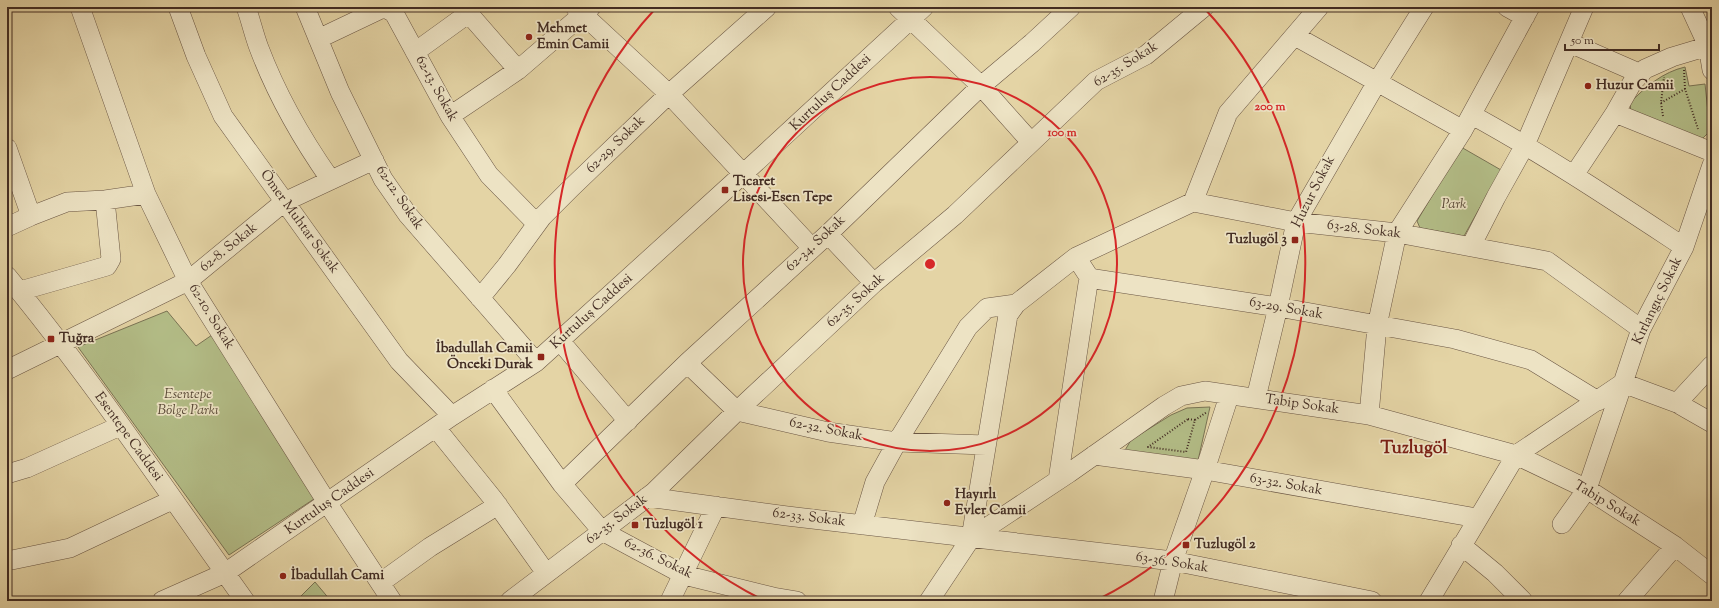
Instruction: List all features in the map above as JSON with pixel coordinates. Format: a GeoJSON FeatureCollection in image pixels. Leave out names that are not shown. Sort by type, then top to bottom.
{"type":"FeatureCollection","features":[{"type":"Feature","properties":{"kind":"street","name":"62-10. Sokak"},"geometry":{"type":"LineString","coordinates":[[80,7],[146,194],[188,281],[328,504],[392,601]]}},
{"type":"Feature","properties":{"kind":"street","name":"Ömer Muhtar Sokak"},"geometry":{"type":"LineString","coordinates":[[178,7],[196,56],[223,116],[399,361],[452,416]]}},
{"type":"Feature","properties":{"kind":"street"},"geometry":{"type":"LineString","coordinates":[[246,7],[259,48],[274,82],[308,147],[330,179]]}},
{"type":"Feature","properties":{"kind":"street","name":"62-12. Sokak"},"geometry":{"type":"LineString","coordinates":[[305,7],[340,92],[383,179],[408,215],[536,362]]}},
{"type":"Feature","properties":{"kind":"street","name":"62-29. Sokak"},"geometry":{"type":"LineString","coordinates":[[480,298],[507,265],[537,224],[571,188],[669,94],[767,7]]}},
{"type":"Feature","properties":{"kind":"street","name":"62-34. Sokak"},"geometry":{"type":"LineString","coordinates":[[562,484],[628,422],[687,363],[828,234],[981,86],[1032,43],[1071,7]]}},
{"type":"Feature","properties":{"kind":"street","name":"62-35. Sokak"},"geometry":{"type":"LineString","coordinates":[[510,601],[647,497],[874,283],[955,215],[1096,81],[1146,55],[1204,7]]}},
{"type":"Feature","properties":{"kind":"street"},"geometry":{"type":"LineString","coordinates":[[971,538],[1008,315],[1016,304],[1076,257],[1194,202],[1228,113],[1319,7]]}},
{"type":"Feature","properties":{"kind":"street","name":"Huzur Sokak"},"geometry":{"type":"LineString","coordinates":[[1256,398],[1278,307],[1296,222],[1377,82],[1424,7]]}},
{"type":"Feature","properties":{"kind":"street"},"geometry":{"type":"LineString","coordinates":[[1370,415],[1377,326],[1397,233],[1467,123],[1528,12],[1507,7]]}},
{"type":"Feature","properties":{"kind":"street"},"geometry":{"type":"LineString","coordinates":[[1471,246],[1525,145],[1570,43],[1584,7]]}},
{"type":"Feature","properties":{"kind":"street"},"geometry":{"type":"LineString","coordinates":[[1690,7],[1710,46],[1712,70]]}},
{"type":"Feature","properties":{"kind":"street","name":"62-13. Sokak"},"geometry":{"type":"LineString","coordinates":[[318,40],[381,9],[387,9],[394,13],[450,116],[490,175],[537,224]]}},
{"type":"Feature","properties":{"kind":"street"},"geometry":{"type":"LineString","coordinates":[[450,116],[518,70],[583,9],[669,94],[812,248]]}},
{"type":"Feature","properties":{"kind":"street"},"geometry":{"type":"LineString","coordinates":[[415,52],[466,10],[518,70]]}},
{"type":"Feature","properties":{"kind":"street"},"geometry":{"type":"LineString","coordinates":[[911,11],[1031,142]]}},
{"type":"Feature","properties":{"kind":"street","name":"Kurtuluş Caddesi"},"geometry":{"type":"LineString","coordinates":[[162,601],[225,573],[328,504],[452,416],[536,362],[744,174],[911,11]]}},
{"type":"Feature","properties":{"kind":"street"},"geometry":{"type":"LineString","coordinates":[[1295,36],[1377,82],[1467,123],[1525,145],[1574,175],[1684,247]]}},
{"type":"Feature","properties":{"kind":"street"},"geometry":{"type":"LineString","coordinates":[[1570,43],[1641,74]]}},
{"type":"Feature","properties":{"kind":"street"},"geometry":{"type":"LineString","coordinates":[[1574,175],[1615,113],[1632,83],[1646,69],[1675,57],[1710,46]]}},
{"type":"Feature","properties":{"kind":"street"},"geometry":{"type":"LineString","coordinates":[[1615,113],[1712,152]]}},
{"type":"Feature","properties":{"kind":"street"},"geometry":{"type":"LineString","coordinates":[[7,148],[30,216]]}},
{"type":"Feature","properties":{"kind":"street","name":"62-8. Sokak"},"geometry":{"type":"LineString","coordinates":[[7,370],[61,345],[188,281],[284,202],[330,179],[374,160]]}},
{"type":"Feature","properties":{"kind":"street","name":"Kırlangıç Sokak"},"geometry":{"type":"LineString","coordinates":[[1562,524],[1587,489],[1641,329],[1684,247],[1712,165]]}},
{"type":"Feature","properties":{"kind":"street"},"geometry":{"type":"LineString","coordinates":[[7,227],[30,216],[67,202],[105,200],[146,194]]}},
{"type":"Feature","properties":{"kind":"street"},"geometry":{"type":"LineString","coordinates":[[20,291],[107,266],[111,259],[105,200]]}},
{"type":"Feature","properties":{"kind":"street","name":"63-28. Sokak"},"geometry":{"type":"LineString","coordinates":[[1194,202],[1296,222],[1397,233],[1547,261],[1641,329]]}},
{"type":"Feature","properties":{"kind":"street"},"geometry":{"type":"LineString","coordinates":[[828,234],[874,283]]}},
{"type":"Feature","properties":{"kind":"street"},"geometry":{"type":"LineString","coordinates":[[1058,480],[1089,277],[1076,257]]}},
{"type":"Feature","properties":{"kind":"street","name":"Esentepe Caddesi"},"geometry":{"type":"LineString","coordinates":[[7,276],[61,345],[245,601]]}},
{"type":"Feature","properties":{"kind":"street","name":"63-29. Sokak"},"geometry":{"type":"LineString","coordinates":[[1089,277],[1278,307],[1455,339],[1531,360],[1598,401]]}},
{"type":"Feature","properties":{"kind":"street"},"geometry":{"type":"LineString","coordinates":[[862,525],[876,482],[897,442],[968,326],[987,308],[1016,304]]}},
{"type":"Feature","properties":{"kind":"street"},"geometry":{"type":"LineString","coordinates":[[560,341],[628,422]]}},
{"type":"Feature","properties":{"kind":"street"},"geometry":{"type":"LineString","coordinates":[[687,363],[737,411]]}},
{"type":"Feature","properties":{"kind":"street"},"geometry":{"type":"LineString","coordinates":[[1677,403],[1712,365]]}},
{"type":"Feature","properties":{"kind":"street"},"geometry":{"type":"LineString","coordinates":[[1429,601],[1477,518],[1516,455],[1623,383],[1677,403],[1712,423]]}},
{"type":"Feature","properties":{"kind":"street","name":"62-36. Sokak"},"geometry":{"type":"LineString","coordinates":[[492,389],[562,484],[602,531],[684,575],[773,597],[797,601]]}},
{"type":"Feature","properties":{"kind":"street","name":"Tabip Sokak"},"geometry":{"type":"LineString","coordinates":[[929,601],[971,538],[1058,480],[1164,406],[1181,396],[1205,391],[1229,396],[1256,398],[1370,415],[1516,455],[1587,489],[1675,546],[1712,576]]}},
{"type":"Feature","properties":{"kind":"street"},"geometry":{"type":"LineString","coordinates":[[1163,601],[1173,562],[1229,396]]}},
{"type":"Feature","properties":{"kind":"street","name":"62-32. Sokak"},"geometry":{"type":"LineString","coordinates":[[737,411],[828,432],[897,442],[986,445]]}},
{"type":"Feature","properties":{"kind":"street"},"geometry":{"type":"LineString","coordinates":[[7,474],[28,468],[120,426]]}},
{"type":"Feature","properties":{"kind":"street"},"geometry":{"type":"LineString","coordinates":[[436,428],[498,505],[546,573]]}},
{"type":"Feature","properties":{"kind":"street","name":"63-32. Sokak"},"geometry":{"type":"LineString","coordinates":[[1094,455],[1205,470],[1477,518]]}},
{"type":"Feature","properties":{"kind":"street","name":"62-33. Sokak"},"geometry":{"type":"LineString","coordinates":[[647,497],[971,538]]}},
{"type":"Feature","properties":{"kind":"street"},"geometry":{"type":"LineString","coordinates":[[7,561],[70,548],[172,500]]}},
{"type":"Feature","properties":{"kind":"street"},"geometry":{"type":"LineString","coordinates":[[380,582],[430,547],[498,505]]}},
{"type":"Feature","properties":{"kind":"street"},"geometry":{"type":"LineString","coordinates":[[670,601],[684,575],[716,506]]}},
{"type":"Feature","properties":{"kind":"street","name":"63-36. Sokak"},"geometry":{"type":"LineString","coordinates":[[971,538],[1173,562],[1372,601]]}},
{"type":"Feature","properties":{"kind":"street"},"geometry":{"type":"LineString","coordinates":[[1461,545],[1495,573],[1523,601]]}},
{"type":"Feature","properties":{"kind":"street"},"geometry":{"type":"LineString","coordinates":[[1627,601],[1675,546]]}},
{"type":"Feature","properties":{"kind":"path"},"geometry":{"type":"LineString","coordinates":[[1675,57],[1697,127],[1701,134]]}},
{"type":"Feature","properties":{"kind":"path"},"geometry":{"type":"LineString","coordinates":[[1667,135],[1661,103],[1675,57]]}},
{"type":"Feature","properties":{"kind":"path"},"geometry":{"type":"LineString","coordinates":[[1661,103],[1685,89]]}},
{"type":"Feature","properties":{"kind":"path"},"geometry":{"type":"LineString","coordinates":[[1188,419],[1195,420],[1193,429],[1186,452],[1148,447],[1188,419]]}},
{"type":"Feature","properties":{"kind":"green space"},"geometry":{"type":"Polygon","coordinates":[[[1685,67],[1689,86],[1705,84],[1710,131],[1702,139],[1631,112],[1630,103],[1648,86],[1669,72],[1685,67]]]}},
{"type":"Feature","properties":{"kind":"green space","name":"Park"},"geometry":{"type":"Polygon","coordinates":[[[1461,147],[1501,170],[1464,236],[1420,228],[1417,221],[1461,147]]]}},
{"type":"Feature","properties":{"kind":"green space","name":"Esentepe Bölge Parkı"},"geometry":{"type":"Polygon","coordinates":[[[167,311],[196,346],[212,335],[317,497],[229,555],[78,347],[167,311]]]}},
{"type":"Feature","properties":{"kind":"green space"},"geometry":{"type":"Polygon","coordinates":[[[1210,407],[1197,465],[1124,452],[1131,440],[1171,415],[1187,408],[1210,407]]]}},
{"type":"Feature","properties":{"kind":"green space"},"geometry":{"type":"Polygon","coordinates":[[[315,582],[331,601],[296,601],[315,582]]]}},
{"type":"Feature","properties":{"kind":"place","name":"Mehmet Emin Camii"},"geometry":{"type":"Point","coordinates":[529,37]}},
{"type":"Feature","properties":{"kind":"place","name":"Huzur Camii"},"geometry":{"type":"Point","coordinates":[1588,86]}},
{"type":"Feature","properties":{"kind":"place","name":"Ticaret Lisesi-Esen Tepe"},"geometry":{"type":"Point","coordinates":[725,190]}},
{"type":"Feature","properties":{"kind":"place","name":"Tuzlugöl 3"},"geometry":{"type":"Point","coordinates":[1295,240]}},
{"type":"Feature","properties":{"kind":"place","name":"Tuğra"},"geometry":{"type":"Point","coordinates":[51,339]}},
{"type":"Feature","properties":{"kind":"place","name":"İbadullah Camii Önceki Durak"},"geometry":{"type":"Point","coordinates":[541,357]}},
{"type":"Feature","properties":{"kind":"place","name":"Hayırlı Evler Camii"},"geometry":{"type":"Point","coordinates":[947,503]}},
{"type":"Feature","properties":{"kind":"place","name":"Tuzlugöl 1"},"geometry":{"type":"Point","coordinates":[635,525]}},
{"type":"Feature","properties":{"kind":"place","name":"Tuzlugöl 2"},"geometry":{"type":"Point","coordinates":[1186,545]}},
{"type":"Feature","properties":{"kind":"place","name":"İbadullah Cami"},"geometry":{"type":"Point","coordinates":[283,576]}},
{"type":"Feature","properties":{"kind":"district","name":"Tuzlugöl"},"geometry":{"type":"Point","coordinates":[1414,449]}}]}
